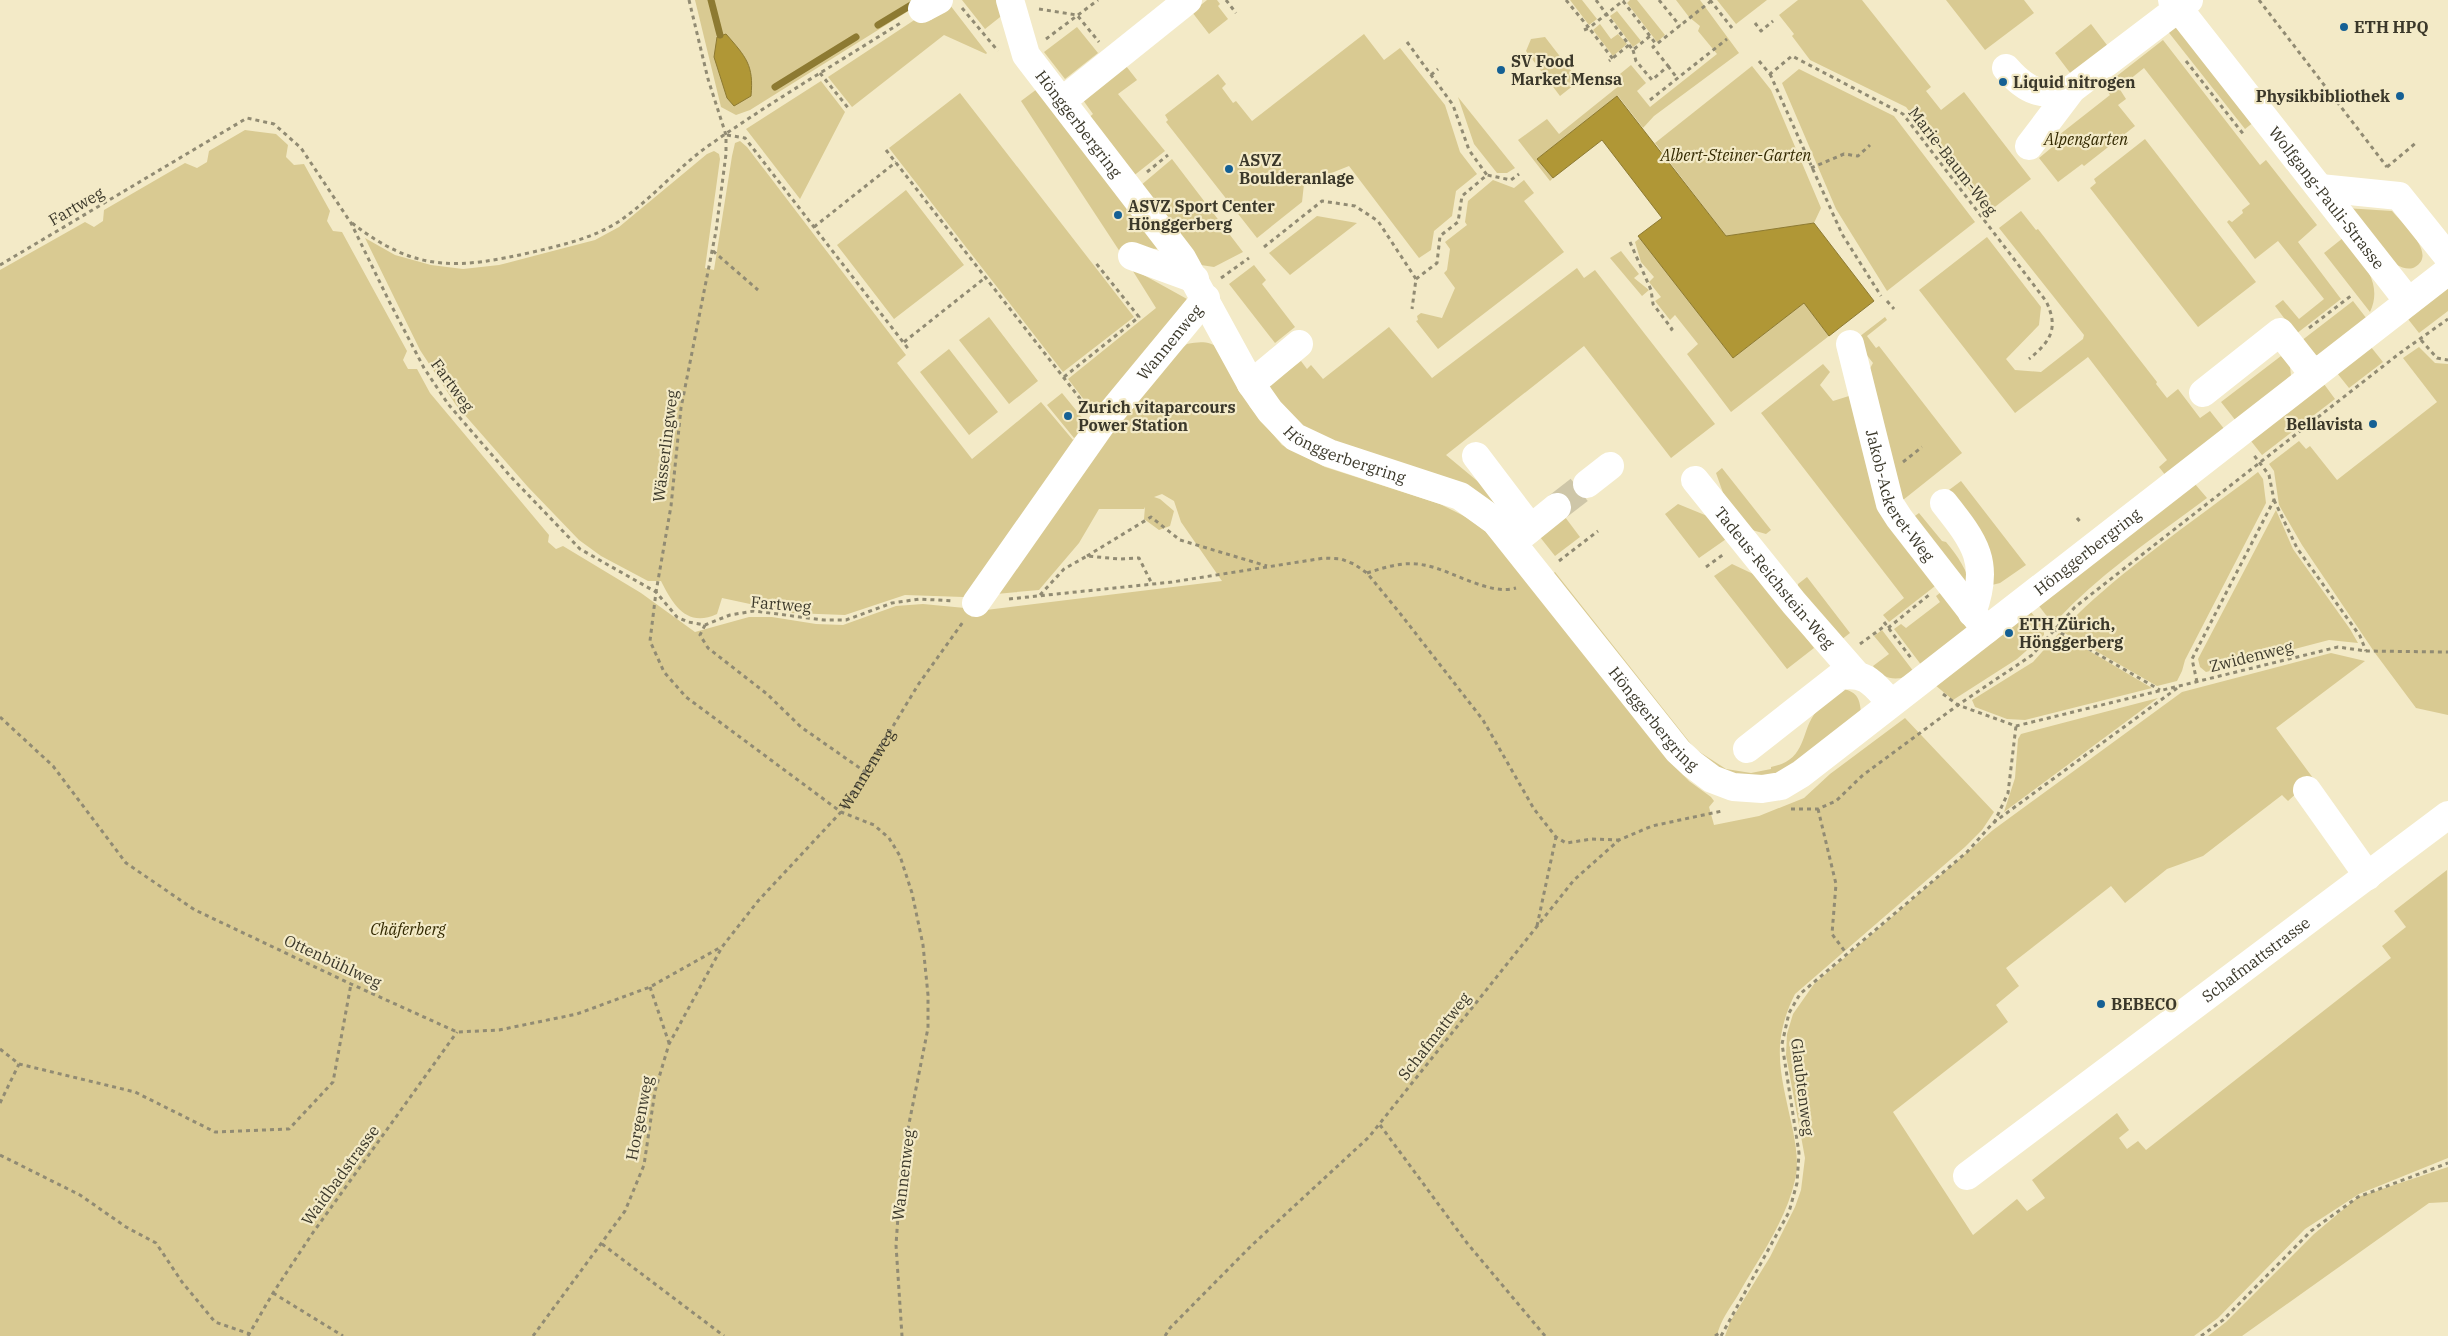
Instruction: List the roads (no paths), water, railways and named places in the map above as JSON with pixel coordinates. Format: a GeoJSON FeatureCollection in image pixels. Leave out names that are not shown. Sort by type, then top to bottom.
{"type":"FeatureCollection","features":[{"type":"Feature","properties":{"kind":"street"},"geometry":{"type":"LineString","coordinates":[[1062,101],[1188,0]]}},
{"type":"Feature","properties":{"kind":"street","name":"Hönggerbergring"},"geometry":{"type":"LineString","coordinates":[[1010,2],[1026,55],[1159,226],[1200,288],[1251,384],[1270,411],[1295,437],[1329,453],[1460,496],[1520,537],[1678,751],[1712,779],[1733,787],[1762,789],[1781,786],[1801,774],[1892,702],[1979,622],[2314,375],[2448,271]]}},
{"type":"Feature","properties":{"kind":"street"},"geometry":{"type":"LineString","coordinates":[[2029,146],[2072,89],[2180,3]]}},
{"type":"Feature","properties":{"kind":"street","name":"Wolfgang-Pauli-Strasse"},"geometry":{"type":"LineString","coordinates":[[2180,3],[2408,301]]}},
{"type":"Feature","properties":{"kind":"street"},"geometry":{"type":"LineString","coordinates":[[2006,68],[2018,82],[2044,94],[2072,89]]}},
{"type":"Feature","properties":{"kind":"street"},"geometry":{"type":"LineString","coordinates":[[2320,188],[2399,196],[2448,257]]}},
{"type":"Feature","properties":{"kind":"street"},"geometry":{"type":"LineString","coordinates":[[1132,256],[1200,288]]}},
{"type":"Feature","properties":{"kind":"street","name":"Wannenweg"},"geometry":{"type":"LineString","coordinates":[[976,603],[1200,288]]}},
{"type":"Feature","properties":{"kind":"street"},"geometry":{"type":"LineString","coordinates":[[2203,393],[2280,332],[2314,375]]}},
{"type":"Feature","properties":{"kind":"street"},"geometry":{"type":"LineString","coordinates":[[1251,384],[1299,344]]}},
{"type":"Feature","properties":{"kind":"street","name":"Jakob-Ackeret-Weg"},"geometry":{"type":"LineString","coordinates":[[1850,344],[1890,504],[1979,622]]}},
{"type":"Feature","properties":{"kind":"street"},"geometry":{"type":"LineString","coordinates":[[1476,456],[1523,518],[1520,537]]}},
{"type":"Feature","properties":{"kind":"street"},"geometry":{"type":"LineString","coordinates":[[1587,484],[1610,466]]}},
{"type":"Feature","properties":{"kind":"street","name":"Tadeus-Reichstein-Weg"},"geometry":{"type":"LineString","coordinates":[[1695,480],[1794,603],[1849,666],[1868,679],[1892,702]]}},
{"type":"Feature","properties":{"kind":"street"},"geometry":{"type":"LineString","coordinates":[[1944,503],[1968,534],[1977,552],[1980,592],[1979,622]]}},
{"type":"Feature","properties":{"kind":"street"},"geometry":{"type":"LineString","coordinates":[[1520,537],[1558,507]]}},
{"type":"Feature","properties":{"kind":"street"},"geometry":{"type":"LineString","coordinates":[[1747,749],[1840,676],[1849,666]]}},
{"type":"Feature","properties":{"kind":"street"},"geometry":{"type":"LineString","coordinates":[[2307,790],[2368,876]]}},
{"type":"Feature","properties":{"kind":"street","name":"Schafmattstrasse"},"geometry":{"type":"LineString","coordinates":[[1967,1176],[2448,815]]}},
{"type":"Feature","properties":{"kind":"waterway"},"geometry":{"type":"LineString","coordinates":[[711,0],[720,35]]}},
{"type":"Feature","properties":{"kind":"waterway"},"geometry":{"type":"LineString","coordinates":[[878,25],[916,2]]}},
{"type":"Feature","properties":{"kind":"waterway"},"geometry":{"type":"LineString","coordinates":[[775,87],[856,37]]}},
{"type":"Feature","properties":{"kind":"tunnel"},"geometry":{"type":"LineString","coordinates":[[1557,507],[1587,484]]}},
{"type":"Feature","properties":{"kind":"place","name":"ETH HPQ"},"geometry":{"type":"Point","coordinates":[2344,27]}},
{"type":"Feature","properties":{"kind":"place","name":"SV Food Market Mensa"},"geometry":{"type":"Point","coordinates":[1501,70]}},
{"type":"Feature","properties":{"kind":"place","name":"Liquid nitrogen"},"geometry":{"type":"Point","coordinates":[2003,82]}},
{"type":"Feature","properties":{"kind":"place","name":"Physikbibliothek"},"geometry":{"type":"Point","coordinates":[2400,96]}},
{"type":"Feature","properties":{"kind":"place","name":"ASVZ Boulderanlage"},"geometry":{"type":"Point","coordinates":[1229,169]}},
{"type":"Feature","properties":{"kind":"place","name":"ASVZ Sport Center Hönggerberg"},"geometry":{"type":"Point","coordinates":[1118,215]}},
{"type":"Feature","properties":{"kind":"place","name":"Zurich vitaparcours Power Station"},"geometry":{"type":"Point","coordinates":[1068,416]}},
{"type":"Feature","properties":{"kind":"place","name":"Bellavista"},"geometry":{"type":"Point","coordinates":[2373,424]}},
{"type":"Feature","properties":{"kind":"place","name":"ETH Zürich, Hönggerberg"},"geometry":{"type":"Point","coordinates":[2009,633]}},
{"type":"Feature","properties":{"kind":"place","name":"BEBECO"},"geometry":{"type":"Point","coordinates":[2101,1004]}},
{"type":"Feature","properties":{"kind":"park label","name":"Alpengarten"},"geometry":{"type":"Point","coordinates":[2086,139]}},
{"type":"Feature","properties":{"kind":"park label","name":"Albert-Steiner-Garten"},"geometry":{"type":"Point","coordinates":[1736,155]}},
{"type":"Feature","properties":{"kind":"park label","name":"Chäferberg"},"geometry":{"type":"Point","coordinates":[408,929]}}]}
